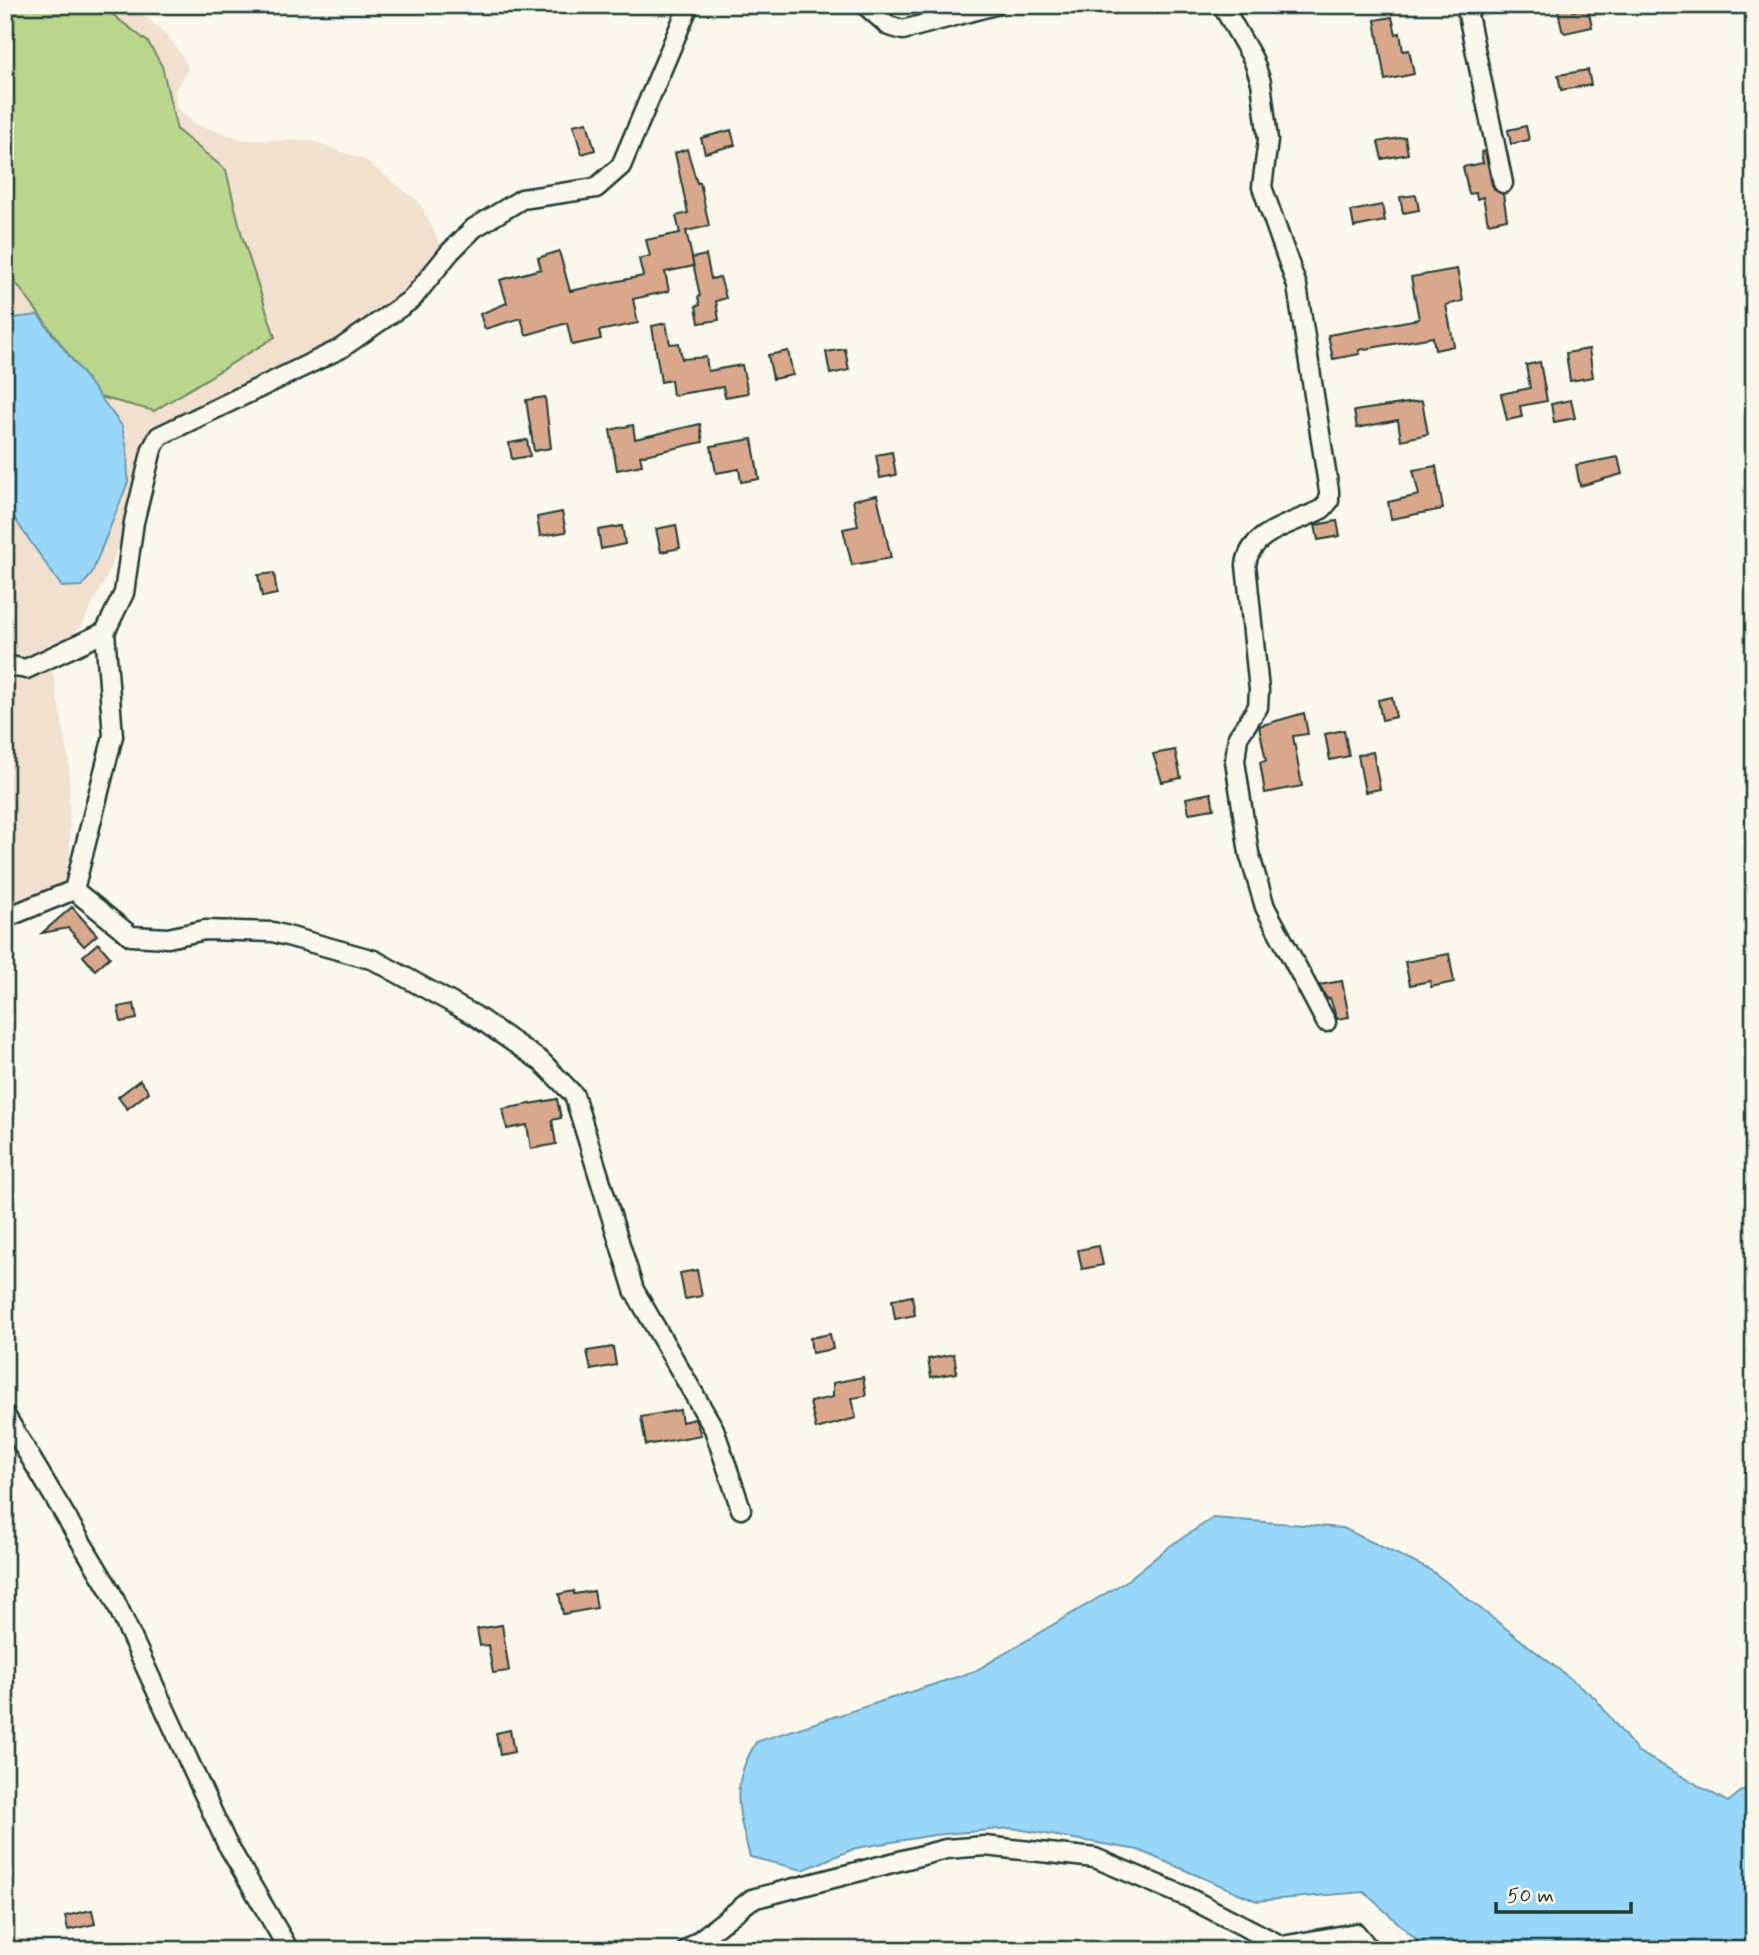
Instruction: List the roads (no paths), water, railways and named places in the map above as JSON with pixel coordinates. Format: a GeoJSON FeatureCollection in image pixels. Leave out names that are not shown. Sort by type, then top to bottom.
{"type":"FeatureCollection","features":[{"type":"Feature","properties":{"kind":"street"},"geometry":{"type":"LineString","coordinates":[[74,890],[113,736],[104,632],[124,593],[134,522],[152,449],[159,436],[340,349],[412,299],[450,252],[474,228],[522,199],[596,188],[621,166],[689,5]]}},
{"type":"Feature","properties":{"kind":"street"},"geometry":{"type":"LineString","coordinates":[[865,5],[889,26],[903,30],[995,5]]}},
{"type":"Feature","properties":{"kind":"street"},"geometry":{"type":"LineString","coordinates":[[1222,5],[1253,59],[1261,82],[1268,140],[1262,187],[1297,286],[1329,491],[1329,501],[1322,509],[1257,539],[1247,553],[1259,691],[1258,707],[1238,737],[1235,761],[1249,853],[1265,907],[1326,1022]]}},
{"type":"Feature","properties":{"kind":"street"},"geometry":{"type":"LineString","coordinates":[[1466,5],[1503,183]]}},
{"type":"Feature","properties":{"kind":"street"},"geometry":{"type":"LineString","coordinates":[[5,665],[26,669],[104,632]]}},
{"type":"Feature","properties":{"kind":"street"},"geometry":{"type":"LineString","coordinates":[[5,918],[74,890]]}},
{"type":"Feature","properties":{"kind":"street"},"geometry":{"type":"LineString","coordinates":[[74,890],[131,936],[168,938],[205,930],[273,932],[374,961],[474,1015],[542,1062],[573,1095],[635,1290],[710,1420],[741,1509]]}},
{"type":"Feature","properties":{"kind":"street"},"geometry":{"type":"LineString","coordinates":[[5,1415],[111,1592],[226,1842],[289,1950]]}},
{"type":"Feature","properties":{"kind":"street"},"geometry":{"type":"LineString","coordinates":[[687,1950],[751,1899],[946,1849],[985,1846],[1095,1858],[1176,1891],[1282,1946],[1356,1933],[1370,1950]]}},
{"type":"Feature","properties":{"kind":"water"},"geometry":{"type":"Polygon","coordinates":[[[38,315],[122,426],[127,449],[128,482],[91,575],[82,586],[62,587],[5,505],[5,319],[38,315]]]}},
{"type":"Feature","properties":{"kind":"water"},"geometry":{"type":"Polygon","coordinates":[[[1213,1518],[1343,1528],[1432,1571],[1594,1697],[1637,1751],[1728,1802],[1754,1781],[1754,1950],[1428,1950],[1364,1892],[1257,1901],[1138,1850],[1011,1828],[934,1835],[856,1848],[803,1870],[750,1857],[738,1799],[742,1772],[756,1742],[975,1671],[1125,1582],[1170,1546],[1213,1518]]]}}]}
